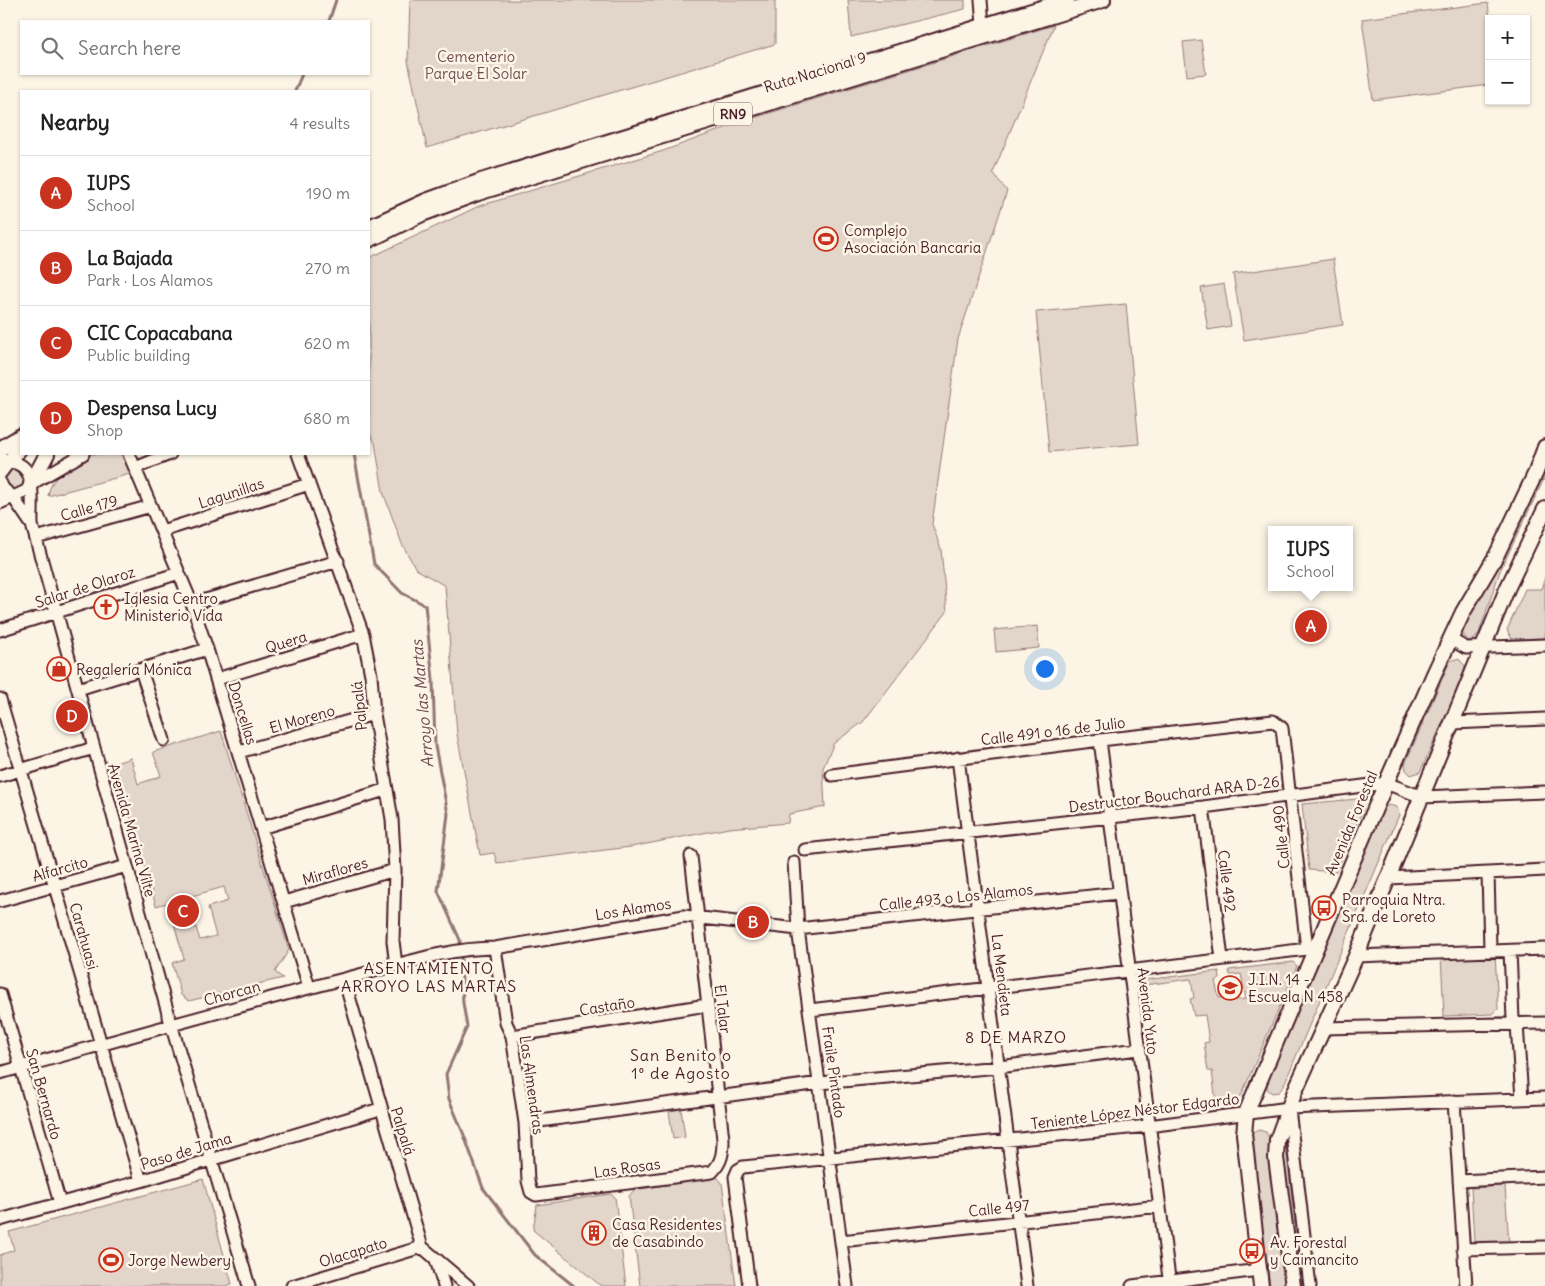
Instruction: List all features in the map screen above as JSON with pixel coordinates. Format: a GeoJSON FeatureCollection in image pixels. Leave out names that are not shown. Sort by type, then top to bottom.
{"type":"FeatureCollection","features":[{"type":"Feature","properties":{"kind":"main road","name":"Ruta Nacional 9"},"geometry":{"type":"LineString","coordinates":[[370,227],[426,201],[481,181],[1067,0]]}},
{"type":"Feature","properties":{"kind":"main road","name":"Ruta Nacional 9"},"geometry":{"type":"LineString","coordinates":[[370,240],[422,214],[478,193],[1103,0]]}},
{"type":"Feature","properties":{"kind":"main road"},"geometry":{"type":"LineString","coordinates":[[0,449],[20,437]]}},
{"type":"Feature","properties":{"kind":"main road","name":"Avenida Forestal"},"geometry":{"type":"LineString","coordinates":[[1262,1286],[1244,1134],[1246,1113],[1310,951],[1450,639],[1496,554],[1536,472],[1545,447]]}},
{"type":"Feature","properties":{"kind":"main road"},"geometry":{"type":"LineString","coordinates":[[3,463],[20,448]]}},
{"type":"Feature","properties":{"kind":"main road"},"geometry":{"type":"LineString","coordinates":[[3,463],[20,455]]}},
{"type":"Feature","properties":{"kind":"main road"},"geometry":{"type":"LineString","coordinates":[[31,484],[46,455]]}},
{"type":"Feature","properties":{"kind":"main road"},"geometry":{"type":"LineString","coordinates":[[1293,1286],[1276,1158],[1277,1140],[1323,1028],[1389,878],[1507,589],[1545,508]]}},
{"type":"Feature","properties":{"kind":"street"},"geometry":{"type":"LineString","coordinates":[[981,0],[983,25]]}},
{"type":"Feature","properties":{"kind":"street"},"geometry":{"type":"LineString","coordinates":[[4,493],[26,492],[31,484],[81,455]]}},
{"type":"Feature","properties":{"kind":"street","name":"Doncellas"},"geometry":{"type":"LineString","coordinates":[[129,455],[192,604],[208,649],[240,752],[308,988]]}},
{"type":"Feature","properties":{"kind":"street"},"geometry":{"type":"LineString","coordinates":[[135,468],[168,455]]}},
{"type":"Feature","properties":{"kind":"street","name":"Palpalá"},"geometry":{"type":"LineString","coordinates":[[298,455],[363,634],[371,675],[374,714],[385,790],[392,818],[394,870],[393,941],[396,965]]}},
{"type":"Feature","properties":{"kind":"street","name":"Avenida Marina Vilte"},"geometry":{"type":"LineString","coordinates":[[3,463],[20,462],[26,468],[31,484],[32,525],[171,1024],[249,1286]]}},
{"type":"Feature","properties":{"kind":"street"},"geometry":{"type":"LineString","coordinates":[[0,474],[3,463]]}},
{"type":"Feature","properties":{"kind":"street","name":"Lagunillas"},"geometry":{"type":"LineString","coordinates":[[162,532],[310,484]]}},
{"type":"Feature","properties":{"kind":"street","name":"Avenida Marina Vilte"},"geometry":{"type":"LineString","coordinates":[[4,493],[32,525]]}},
{"type":"Feature","properties":{"kind":"street","name":"Calle 179"},"geometry":{"type":"LineString","coordinates":[[36,538],[151,506]]}},
{"type":"Feature","properties":{"kind":"street"},"geometry":{"type":"LineString","coordinates":[[192,604],[338,561]]}},
{"type":"Feature","properties":{"kind":"street","name":"Salar de Olaroz"},"geometry":{"type":"LineString","coordinates":[[0,630],[179,573]]}},
{"type":"Feature","properties":{"kind":"street","name":"Quera"},"geometry":{"type":"LineString","coordinates":[[217,679],[363,634]]}},
{"type":"Feature","properties":{"kind":"street"},"geometry":{"type":"LineString","coordinates":[[1450,639],[1466,648],[1545,645]]}},
{"type":"Feature","properties":{"kind":"street"},"geometry":{"type":"LineString","coordinates":[[78,689],[208,649]]}},
{"type":"Feature","properties":{"kind":"street"},"geometry":{"type":"LineString","coordinates":[[141,670],[164,740]]}},
{"type":"Feature","properties":{"kind":"street","name":"Carahuasi"},"geometry":{"type":"LineString","coordinates":[[0,699],[141,1181]]}},
{"type":"Feature","properties":{"kind":"street","name":"El Moreno"},"geometry":{"type":"LineString","coordinates":[[240,752],[374,714]]}},
{"type":"Feature","properties":{"kind":"street"},"geometry":{"type":"LineString","coordinates":[[1453,723],[1545,719]]}},
{"type":"Feature","properties":{"kind":"street","name":"Calle 491 o 16 de Julio"},"geometry":{"type":"LineString","coordinates":[[832,775],[1100,740],[1273,721],[1278,723]]}},
{"type":"Feature","properties":{"kind":"street","name":"Calle 490"},"geometry":{"type":"LineString","coordinates":[[1278,723],[1282,728],[1310,951]]}},
{"type":"Feature","properties":{"kind":"street","name":"Avenida Yuto"},"geometry":{"type":"LineString","coordinates":[[1100,740],[1108,817],[1169,1284]]}},
{"type":"Feature","properties":{"kind":"street"},"geometry":{"type":"LineString","coordinates":[[0,776],[94,748]]}},
{"type":"Feature","properties":{"kind":"street","name":"La Mendieta"},"geometry":{"type":"LineString","coordinates":[[958,758],[1027,1286]]}},
{"type":"Feature","properties":{"kind":"street"},"geometry":{"type":"LineString","coordinates":[[1386,782],[1422,797],[1545,792]]}},
{"type":"Feature","properties":{"kind":"street","name":"Destructor Bouchard ARA D-26"},"geometry":{"type":"LineString","coordinates":[[805,850],[1203,806],[1386,782]]}},
{"type":"Feature","properties":{"kind":"street"},"geometry":{"type":"LineString","coordinates":[[261,828],[385,790]]}},
{"type":"Feature","properties":{"kind":"street","name":"Calle 492"},"geometry":{"type":"LineString","coordinates":[[1203,806],[1222,959]]}},
{"type":"Feature","properties":{"kind":"street","name":"El Talar"},"geometry":{"type":"LineString","coordinates":[[692,856],[707,1005],[720,1096],[723,1139],[719,1165]]}},
{"type":"Feature","properties":{"kind":"street","name":"Fraile Pintado"},"geometry":{"type":"LineString","coordinates":[[794,862],[798,929],[847,1286]]}},
{"type":"Feature","properties":{"kind":"street","name":"Alfarcito"},"geometry":{"type":"LineString","coordinates":[[0,901],[127,866]]}},
{"type":"Feature","properties":{"kind":"street","name":"Miraflores"},"geometry":{"type":"LineString","coordinates":[[284,902],[394,870]]}},
{"type":"Feature","properties":{"kind":"street"},"geometry":{"type":"LineString","coordinates":[[1389,878],[1545,870]]}},
{"type":"Feature","properties":{"kind":"street"},"geometry":{"type":"LineString","coordinates":[[1488,873],[1490,949]]}},
{"type":"Feature","properties":{"kind":"street","name":"Calle 493 o Los Alamos"},"geometry":{"type":"LineString","coordinates":[[798,929],[1118,893]]}},
{"type":"Feature","properties":{"kind":"street","name":"Los Alamos"},"geometry":{"type":"LineString","coordinates":[[473,948],[495,948],[684,916],[798,929]]}},
{"type":"Feature","properties":{"kind":"street","name":"Chorcan"},"geometry":{"type":"LineString","coordinates":[[0,1073],[171,1024],[433,954],[473,948]]}},
{"type":"Feature","properties":{"kind":"street","name":"Las Almendras"},"geometry":{"type":"LineString","coordinates":[[495,948],[506,1023],[512,1036],[525,1123],[528,1181],[532,1192],[536,1195]]}},
{"type":"Feature","properties":{"kind":"street"},"geometry":{"type":"LineString","coordinates":[[1356,956],[1490,949],[1510,951],[1545,949]]}},
{"type":"Feature","properties":{"kind":"street"},"geometry":{"type":"LineString","coordinates":[[810,1010],[1128,970],[1310,951]]}},
{"type":"Feature","properties":{"kind":"street"},"geometry":{"type":"LineString","coordinates":[[1510,951],[1513,1019],[1517,1024],[1522,1099]]}},
{"type":"Feature","properties":{"kind":"street","name":"Palpalá"},"geometry":{"type":"LineString","coordinates":[[344,979],[380,1109],[422,1247]]}},
{"type":"Feature","properties":{"kind":"street","name":"San Bernardo"},"geometry":{"type":"LineString","coordinates":[[0,994],[60,1203]]}},
{"type":"Feature","properties":{"kind":"street","name":"Castaño"},"geometry":{"type":"LineString","coordinates":[[512,1036],[707,1005]]}},
{"type":"Feature","properties":{"kind":"street"},"geometry":{"type":"LineString","coordinates":[[1323,1028],[1545,1022]]}},
{"type":"Feature","properties":{"kind":"street"},"geometry":{"type":"LineString","coordinates":[[525,1123],[820,1083],[999,1066],[1138,1049]]}},
{"type":"Feature","properties":{"kind":"street","name":"Teniente López Néstor Edgardo"},"geometry":{"type":"LineString","coordinates":[[749,1286],[735,1177],[738,1170],[743,1167],[1148,1126],[1289,1108],[1545,1098]]}},
{"type":"Feature","properties":{"kind":"street"},"geometry":{"type":"LineString","coordinates":[[1454,1101],[1466,1286]]}},
{"type":"Feature","properties":{"kind":"street"},"geometry":{"type":"LineString","coordinates":[[1289,1108],[1310,1286]]}},
{"type":"Feature","properties":{"kind":"street","name":"Paso de Jama"},"geometry":{"type":"LineString","coordinates":[[0,1220],[141,1181],[380,1109]]}},
{"type":"Feature","properties":{"kind":"street","name":"Las Rosas"},"geometry":{"type":"LineString","coordinates":[[536,1195],[712,1172],[719,1165]]}},
{"type":"Feature","properties":{"kind":"street"},"geometry":{"type":"LineString","coordinates":[[1459,1181],[1545,1177]]}},
{"type":"Feature","properties":{"kind":"street","name":"Calle 497"},"geometry":{"type":"LineString","coordinates":[[841,1241],[1160,1206]]}},
{"type":"Feature","properties":{"kind":"street"},"geometry":{"type":"LineString","coordinates":[[422,1247],[468,1286]]}},
{"type":"Feature","properties":{"kind":"street","name":"Olacapato"},"geometry":{"type":"LineString","coordinates":[[292,1286],[422,1247]]}},
{"type":"Feature","properties":{"kind":"street"},"geometry":{"type":"LineString","coordinates":[[1463,1250],[1545,1247]]}},
{"type":"Feature","properties":{"kind":"street"},"geometry":{"type":"LineString","coordinates":[[436,1260],[444,1286]]}},
{"type":"Feature","properties":{"kind":"street"},"geometry":{"type":"LineString","coordinates":[[1132,1286],[1169,1284],[1259,1270]]}},
{"type":"Feature","properties":{"kind":"green space","name":"Cementerio Parque El Solar"},"geometry":{"type":"Polygon","coordinates":[[[410,0],[775,0],[775,44],[427,148],[408,61],[410,0]]]}},
{"type":"Feature","properties":{"kind":"green space"},"geometry":{"type":"Polygon","coordinates":[[[848,0],[965,0],[965,9],[851,37],[848,0]]]}},
{"type":"Feature","properties":{"kind":"green space"},"geometry":{"type":"Polygon","coordinates":[[[1488,3],[1490,15],[1485,15],[1485,86],[1373,100],[1362,19],[1488,3]]]}},
{"type":"Feature","properties":{"kind":"green space"},"geometry":{"type":"Polygon","coordinates":[[[1054,25],[993,173],[1007,191],[958,339],[932,524],[941,549],[947,612],[863,722],[834,743],[823,768],[825,807],[789,814],[788,823],[729,828],[631,847],[497,863],[494,853],[480,855],[457,734],[445,586],[416,569],[402,544],[383,492],[375,443],[370,434],[370,258],[479,206],[663,151],[747,120],[1054,25]]]}},
{"type":"Feature","properties":{"kind":"green space"},"geometry":{"type":"Polygon","coordinates":[[[1201,40],[1206,74],[1187,76],[1183,42],[1201,40]]]}},
{"type":"Feature","properties":{"kind":"green space"},"geometry":{"type":"Polygon","coordinates":[[[1333,259],[1343,325],[1244,340],[1233,274],[1333,259]]]}},
{"type":"Feature","properties":{"kind":"green space"},"geometry":{"type":"Polygon","coordinates":[[[1224,284],[1231,326],[1208,330],[1201,288],[1224,284]]]}},
{"type":"Feature","properties":{"kind":"green space"},"geometry":{"type":"Polygon","coordinates":[[[1126,304],[1139,444],[1049,452],[1036,312],[1126,304]]]}},
{"type":"Feature","properties":{"kind":"green space"},"geometry":{"type":"Polygon","coordinates":[[[88,455],[123,455],[130,474],[48,496],[53,481],[70,466],[88,455]]]}},
{"type":"Feature","properties":{"kind":"green space"},"geometry":{"type":"Polygon","coordinates":[[[14,468],[22,471],[25,479],[22,487],[14,490],[6,487],[3,479],[6,471],[14,468]]]}},
{"type":"Feature","properties":{"kind":"green space"},"geometry":{"type":"Polygon","coordinates":[[[1545,468],[1545,477],[1500,571],[1479,633],[1475,639],[1468,641],[1461,631],[1505,551],[1545,468]]]}},
{"type":"Feature","properties":{"kind":"green space"},"geometry":{"type":"Polygon","coordinates":[[[1545,577],[1545,638],[1512,639],[1507,630],[1525,589],[1541,589],[1545,577]]]}},
{"type":"Feature","properties":{"kind":"green space"},"geometry":{"type":"Polygon","coordinates":[[[1037,626],[1039,648],[996,652],[994,630],[1037,626]]]}},
{"type":"Feature","properties":{"kind":"green space"},"geometry":{"type":"Polygon","coordinates":[[[1460,660],[1465,666],[1463,678],[1420,772],[1411,775],[1406,770],[1405,764],[1450,661],[1460,660]]]}},
{"type":"Feature","properties":{"kind":"green space"},"geometry":{"type":"Polygon","coordinates":[[[221,731],[289,950],[275,972],[283,978],[189,1001],[181,995],[172,963],[184,959],[173,920],[192,915],[200,940],[216,936],[208,907],[228,901],[224,887],[156,906],[115,763],[131,758],[138,784],[161,776],[153,752],[221,731]]]}},
{"type":"Feature","properties":{"kind":"green space"},"geometry":{"type":"Polygon","coordinates":[[[1357,799],[1364,807],[1336,872],[1309,870],[1302,804],[1357,799]]]}},
{"type":"Feature","properties":{"kind":"green space"},"geometry":{"type":"Polygon","coordinates":[[[1388,805],[1397,807],[1399,815],[1283,1087],[1279,1092],[1272,1093],[1267,1089],[1267,1082],[1383,810],[1388,805]]]}},
{"type":"Feature","properties":{"kind":"green space"},"geometry":{"type":"Polygon","coordinates":[[[1495,952],[1498,1009],[1493,1014],[1444,1016],[1441,956],[1495,952]]]}},
{"type":"Feature","properties":{"kind":"green space"},"geometry":{"type":"Polygon","coordinates":[[[1293,962],[1297,966],[1241,1096],[1234,1101],[1216,1103],[1212,1071],[1208,1071],[1204,1043],[1209,1042],[1205,1015],[1194,1016],[1190,999],[1194,998],[1191,979],[1144,985],[1144,980],[1219,971],[1220,979],[1215,981],[1219,998],[1233,995],[1234,1000],[1246,999],[1241,974],[1230,975],[1229,970],[1293,962]]]}},
{"type":"Feature","properties":{"kind":"green space"},"geometry":{"type":"Polygon","coordinates":[[[681,1109],[685,1137],[673,1139],[669,1111],[681,1109]]]}},
{"type":"Feature","properties":{"kind":"green space"},"geometry":{"type":"Polygon","coordinates":[[[1259,1130],[1266,1132],[1269,1138],[1287,1286],[1270,1286],[1250,1141],[1252,1133],[1259,1130]]]}},
{"type":"Feature","properties":{"kind":"green space"},"geometry":{"type":"Polygon","coordinates":[[[1284,1134],[1302,1286],[1298,1286],[1281,1160],[1284,1134]]]}},
{"type":"Feature","properties":{"kind":"green space"},"geometry":{"type":"Polygon","coordinates":[[[717,1177],[722,1183],[736,1286],[640,1286],[629,1196],[634,1190],[717,1177]]]}},
{"type":"Feature","properties":{"kind":"green space","name":"Jorge Newbery"},"geometry":{"type":"Polygon","coordinates":[[[203,1179],[232,1284],[225,1286],[0,1286],[0,1255],[14,1250],[9,1232],[203,1179]]]}},
{"type":"Feature","properties":{"kind":"green space"},"geometry":{"type":"Polygon","coordinates":[[[1505,1186],[1509,1244],[1478,1245],[1474,1241],[1471,1188],[1505,1186]]]}},
{"type":"Feature","properties":{"kind":"green space"},"geometry":{"type":"Polygon","coordinates":[[[610,1194],[615,1197],[626,1286],[601,1286],[533,1230],[537,1205],[610,1194]]]}},
{"type":"Feature","properties":{"kind":"waterway","name":"Arroyo las Martas"},"geometry":{"type":"LineString","coordinates":[[329,20],[336,0]]}},
{"type":"Feature","properties":{"kind":"waterway","name":"Arroyo las Martas"},"geometry":{"type":"LineString","coordinates":[[295,90],[302,75]]}},
{"type":"Feature","properties":{"kind":"waterway","name":"Arroyo las Martas"},"geometry":{"type":"LineString","coordinates":[[354,455],[374,564],[402,593],[425,605],[433,680],[435,746],[448,814],[438,891],[460,940],[463,1003],[467,1027],[446,1074],[449,1099],[483,1188],[535,1255],[574,1286]]}},
{"type":"Feature","properties":{"kind":"place","name":"Complejo Asociación Bancaria"},"geometry":{"type":"Point","coordinates":[826,239]}},
{"type":"Feature","properties":{"kind":"place","name":"Iglesia Centro Ministerio Vida"},"geometry":{"type":"Point","coordinates":[106,607]}},
{"type":"Feature","properties":{"kind":"place","name":"IUPS"},"geometry":{"type":"Point","coordinates":[1311,626]}},
{"type":"Feature","properties":{"kind":"place","name":"Regalería Mónica"},"geometry":{"type":"Point","coordinates":[59,669]}},
{"type":"Feature","properties":{"kind":"place","name":"Despensa Lucy"},"geometry":{"type":"Point","coordinates":[72,716]}},
{"type":"Feature","properties":{"kind":"place","name":"Parroquia Ntra. Sra. de Loreto"},"geometry":{"type":"Point","coordinates":[1324,908]}},
{"type":"Feature","properties":{"kind":"place","name":"CIC Copacabana"},"geometry":{"type":"Point","coordinates":[183,911]}},
{"type":"Feature","properties":{"kind":"place","name":"La Bajada"},"geometry":{"type":"Point","coordinates":[753,922]}},
{"type":"Feature","properties":{"kind":"place","name":"J.I.N. 14 - Escuela N 458"},"geometry":{"type":"Point","coordinates":[1230,988]}},
{"type":"Feature","properties":{"kind":"place","name":"Casa Residentes de Casabindo"},"geometry":{"type":"Point","coordinates":[594,1233]}},
{"type":"Feature","properties":{"kind":"place","name":"Av. Forestal y Caimancito"},"geometry":{"type":"Point","coordinates":[1252,1251]}},
{"type":"Feature","properties":{"kind":"place","name":"Jorge Newbery"},"geometry":{"type":"Point","coordinates":[111,1260]}},
{"type":"Feature","properties":{"kind":"district","name":"ASENTAMIENTO ARROYO LAS MARTAS"},"geometry":{"type":"Point","coordinates":[429,977]}},
{"type":"Feature","properties":{"kind":"district","name":"8 DE MARZO"},"geometry":{"type":"Point","coordinates":[1016,1037]}},
{"type":"Feature","properties":{"kind":"district","name":"San Benito o 1º de Agosto"},"geometry":{"type":"Point","coordinates":[681,1064]}}]}
